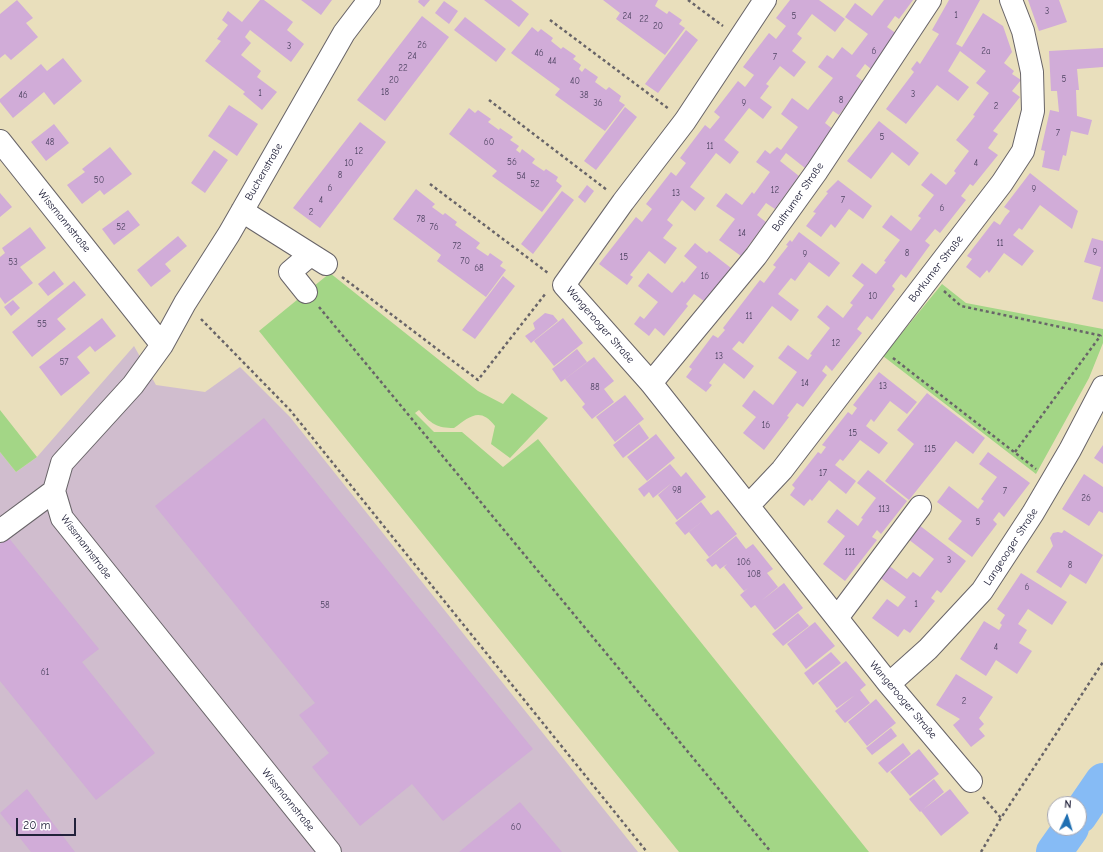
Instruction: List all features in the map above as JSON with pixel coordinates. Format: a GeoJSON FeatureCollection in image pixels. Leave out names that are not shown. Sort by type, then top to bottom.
{"type":"FeatureCollection","features":[{"type":"Feature","properties":{"kind":"street","name":"Buchenstraße"},"geometry":{"type":"LineString","coordinates":[[162,345],[185,302],[242,211],[344,33],[369,0]]}},
{"type":"Feature","properties":{"kind":"street","name":"Wangerooger Straße"},"geometry":{"type":"LineString","coordinates":[[765,0],[741,40],[685,122],[623,202],[564,285],[650,383],[749,505],[889,684],[971,781]]}},
{"type":"Feature","properties":{"kind":"street","name":"Baltrumer Straße"},"geometry":{"type":"LineString","coordinates":[[650,383],[756,256],[818,171],[930,0]]}},
{"type":"Feature","properties":{"kind":"street","name":"Borkumer Straße"},"geometry":{"type":"LineString","coordinates":[[749,505],[782,470],[1002,183],[1023,151],[1032,112],[1032,72],[1023,31],[1011,0]]}},
{"type":"Feature","properties":{"kind":"street","name":"Wissmannstraße"},"geometry":{"type":"LineString","coordinates":[[0,141],[162,345]]}},
{"type":"Feature","properties":{"kind":"street"},"geometry":{"type":"LineString","coordinates":[[242,211],[318,260]]}},
{"type":"Feature","properties":{"kind":"street"},"geometry":{"type":"LineString","coordinates":[[306,292],[290,272],[318,260]]}},
{"type":"Feature","properties":{"kind":"street"},"geometry":{"type":"LineString","coordinates":[[0,531],[54,491],[62,463],[133,385],[162,345]]}},
{"type":"Feature","properties":{"kind":"street","name":"Langeooger Straße"},"geometry":{"type":"LineString","coordinates":[[889,684],[928,649],[982,591],[1052,481],[1103,387]]}},
{"type":"Feature","properties":{"kind":"street","name":"Wissmannstraße"},"geometry":{"type":"LineString","coordinates":[[54,491],[62,518],[330,852]]}},
{"type":"Feature","properties":{"kind":"street"},"geometry":{"type":"LineString","coordinates":[[837,618],[920,507]]}},
{"type":"Feature","properties":{"kind":"path"},"geometry":{"type":"LineString","coordinates":[[688,0],[741,40]]}},
{"type":"Feature","properties":{"kind":"path"},"geometry":{"type":"LineString","coordinates":[[550,20],[685,122]]}},
{"type":"Feature","properties":{"kind":"path"},"geometry":{"type":"LineString","coordinates":[[489,100],[623,202]]}},
{"type":"Feature","properties":{"kind":"path"},"geometry":{"type":"LineString","coordinates":[[318,260],[478,380],[546,293],[564,285],[430,184]]}},
{"type":"Feature","properties":{"kind":"path"},"geometry":{"type":"LineString","coordinates":[[928,279],[961,306],[1102,335],[1015,452]]}},
{"type":"Feature","properties":{"kind":"path"},"geometry":{"type":"LineString","coordinates":[[306,292],[771,852]]}},
{"type":"Feature","properties":{"kind":"path"},"geometry":{"type":"LineString","coordinates":[[185,302],[290,410],[646,852]]}},
{"type":"Feature","properties":{"kind":"path"},"geometry":{"type":"LineString","coordinates":[[876,346],[1052,481]]}},
{"type":"Feature","properties":{"kind":"path"},"geometry":{"type":"LineString","coordinates":[[981,852],[1001,818],[1103,662]]}},
{"type":"Feature","properties":{"kind":"path"},"geometry":{"type":"LineString","coordinates":[[971,781],[1001,818]]}},
{"type":"Feature","properties":{"kind":"shaded area"},"geometry":{"type":"Polygon","coordinates":[[[134,346],[156,385],[205,392],[240,367],[290,417],[638,852],[0,852],[0,452],[16,472],[37,457],[134,346]]]}},
{"type":"Feature","properties":{"kind":"green space"},"geometry":{"type":"Polygon","coordinates":[[[330,273],[478,391],[503,404],[512,393],[548,418],[510,458],[491,444],[495,426],[484,416],[474,415],[454,428],[448,428],[431,422],[419,410],[415,413],[434,432],[462,432],[503,467],[538,439],[869,852],[679,852],[259,331],[330,273]]]}},
{"type":"Feature","properties":{"kind":"green space"},"geometry":{"type":"Polygon","coordinates":[[[942,284],[966,303],[1103,329],[1103,343],[1089,378],[1036,474],[883,356],[942,284]]]}},
{"type":"Feature","properties":{"kind":"green space"},"geometry":{"type":"Polygon","coordinates":[[[0,410],[37,457],[16,472],[0,452],[0,410]]]}},
{"type":"Feature","properties":{"kind":"building"},"geometry":{"type":"Polygon","coordinates":[[[17,0],[33,18],[26,23],[38,37],[11,60],[5,54],[0,58],[0,14],[17,0]]]}},
{"type":"Feature","properties":{"kind":"building"},"geometry":{"type":"Polygon","coordinates":[[[260,0],[264,0],[293,22],[287,30],[304,44],[291,62],[250,30],[245,37],[251,43],[241,55],[261,71],[257,77],[277,92],[262,110],[243,94],[245,92],[205,61],[221,41],[217,39],[228,25],[222,20],[228,11],[242,22],[260,0]]]}},
{"type":"Feature","properties":{"kind":"building"},"geometry":{"type":"Polygon","coordinates":[[[301,0],[332,0],[321,15],[301,0]]]}},
{"type":"Feature","properties":{"kind":"building"},"geometry":{"type":"Polygon","coordinates":[[[419,0],[430,0],[424,7],[418,2],[419,0]]]}},
{"type":"Feature","properties":{"kind":"building"},"geometry":{"type":"Polygon","coordinates":[[[484,0],[511,0],[529,14],[519,27],[484,0]]]}},
{"type":"Feature","properties":{"kind":"building"},"geometry":{"type":"Polygon","coordinates":[[[603,0],[658,0],[655,6],[667,14],[669,11],[682,20],[679,24],[685,28],[665,55],[616,19],[620,13],[603,0]]]}},
{"type":"Feature","properties":{"kind":"building"},"geometry":{"type":"Polygon","coordinates":[[[790,0],[819,0],[845,19],[835,32],[812,14],[797,34],[802,38],[792,51],[806,62],[794,77],[780,66],[766,84],[769,86],[760,98],[772,107],[763,119],[749,108],[724,140],[739,152],[730,164],[716,153],[690,187],[705,198],[695,211],[682,200],[667,220],[673,225],[663,238],[677,248],[665,264],[649,251],[630,275],[633,277],[627,285],[599,264],[636,217],[642,222],[652,209],[646,204],[671,172],[676,176],[686,163],[680,158],[705,125],[710,129],[720,117],[714,112],[738,81],[745,87],[754,75],[743,67],[769,33],[776,39],[786,26],[776,18],[790,0]]]}},
{"type":"Feature","properties":{"kind":"building"},"geometry":{"type":"Polygon","coordinates":[[[884,0],[913,0],[899,19],[895,16],[887,27],[897,34],[871,69],[865,64],[856,76],[864,82],[839,115],[833,111],[825,123],[834,130],[805,168],[786,153],[780,161],[799,176],[775,209],[766,203],[757,215],[766,222],[741,256],[719,240],[735,219],[716,206],[726,193],[742,205],[752,192],[754,194],[770,172],[756,162],[765,150],[770,154],[777,147],[781,150],[798,127],[781,114],[792,98],[808,110],[833,78],[818,67],[827,55],[833,59],[842,47],[852,55],[868,34],[845,17],[855,3],[872,16],[884,0]]]}},
{"type":"Feature","properties":{"kind":"building"},"geometry":{"type":"Polygon","coordinates":[[[949,0],[980,0],[956,44],[962,47],[983,13],[1003,26],[1012,52],[1004,63],[1014,71],[1012,74],[1021,80],[1012,91],[1020,97],[993,131],[998,134],[988,148],[998,155],[973,186],[970,184],[961,196],[966,200],[940,233],[935,229],[925,241],[930,245],[906,278],[901,274],[892,286],[895,289],[872,320],[867,316],[857,329],[862,333],[832,371],[826,365],[822,371],[827,375],[803,407],[797,403],[787,416],[789,417],[764,450],[743,433],[756,417],[742,406],[754,390],[773,405],[797,372],[778,358],[788,345],[808,360],[812,355],[810,354],[830,328],[817,317],[827,305],[843,318],[853,305],[850,303],[864,285],[852,276],[862,263],[876,274],[886,262],[884,261],[900,240],[882,227],[891,215],[911,231],[921,218],[918,216],[934,195],[921,185],[931,173],[946,185],[956,173],[954,171],[969,151],[956,140],[975,116],[973,115],[989,93],[976,83],[986,71],[960,51],[948,71],[969,87],[958,101],[937,85],[906,124],[886,109],[914,72],[911,69],[917,61],[920,64],[939,34],[932,30],[949,0]]]}},
{"type":"Feature","properties":{"kind":"building"},"geometry":{"type":"Polygon","coordinates":[[[1028,0],[1059,0],[1067,22],[1039,31],[1028,0]]]}},
{"type":"Feature","properties":{"kind":"building"},"geometry":{"type":"Polygon","coordinates":[[[444,1],[458,11],[449,24],[435,13],[444,1]]]}},
{"type":"Feature","properties":{"kind":"building"},"geometry":{"type":"Polygon","coordinates":[[[422,16],[449,37],[385,121],[357,100],[422,16]]]}},
{"type":"Feature","properties":{"kind":"building"},"geometry":{"type":"Polygon","coordinates":[[[465,17],[506,49],[496,62],[454,30],[465,17]]]}},
{"type":"Feature","properties":{"kind":"building"},"geometry":{"type":"Polygon","coordinates":[[[532,27],[538,32],[541,29],[553,38],[551,41],[561,49],[563,47],[576,56],[573,59],[581,65],[579,69],[582,72],[585,68],[598,77],[595,82],[606,90],[609,87],[621,96],[619,101],[625,105],[605,131],[555,95],[560,89],[511,53],[532,27]]]}},
{"type":"Feature","properties":{"kind":"building"},"geometry":{"type":"Polygon","coordinates":[[[686,30],[698,40],[658,93],[645,84],[686,30]]]}},
{"type":"Feature","properties":{"kind":"building"},"geometry":{"type":"Polygon","coordinates":[[[1103,48],[1103,67],[1077,69],[1079,90],[1076,90],[1077,116],[1092,120],[1088,135],[1071,131],[1066,156],[1063,155],[1059,171],[1042,167],[1045,151],[1041,150],[1050,110],[1059,112],[1057,91],[1051,91],[1049,51],[1103,48]]]}},
{"type":"Feature","properties":{"kind":"building"},"geometry":{"type":"Polygon","coordinates":[[[63,58],[82,81],[54,105],[44,92],[13,118],[0,102],[0,99],[41,64],[47,71],[63,58]]]}},
{"type":"Feature","properties":{"kind":"building"},"geometry":{"type":"Polygon","coordinates":[[[229,105],[258,124],[237,156],[208,136],[229,105]]]}},
{"type":"Feature","properties":{"kind":"building"},"geometry":{"type":"Polygon","coordinates":[[[625,107],[637,117],[596,170],[584,161],[625,107]]]}},
{"type":"Feature","properties":{"kind":"building"},"geometry":{"type":"Polygon","coordinates":[[[469,108],[475,113],[478,110],[491,119],[488,122],[499,130],[500,128],[513,137],[510,140],[519,146],[516,150],[520,153],[522,149],[535,159],[532,163],[544,171],[546,169],[558,177],[556,181],[562,186],[542,212],[492,176],[497,171],[449,134],[469,108]]]}},
{"type":"Feature","properties":{"kind":"building"},"geometry":{"type":"Polygon","coordinates":[[[879,121],[919,153],[909,166],[892,152],[871,179],[847,161],[879,121]]]}},
{"type":"Feature","properties":{"kind":"building"},"geometry":{"type":"Polygon","coordinates":[[[360,122],[386,142],[320,228],[293,208],[360,122]]]}},
{"type":"Feature","properties":{"kind":"building"},"geometry":{"type":"Polygon","coordinates":[[[54,124],[69,143],[46,161],[31,142],[54,124]]]}},
{"type":"Feature","properties":{"kind":"building"},"geometry":{"type":"Polygon","coordinates":[[[110,147],[132,174],[104,195],[100,190],[82,204],[67,185],[85,172],[82,169],[110,147]]]}},
{"type":"Feature","properties":{"kind":"building"},"geometry":{"type":"Polygon","coordinates":[[[214,150],[228,160],[205,193],[191,183],[214,150]]]}},
{"type":"Feature","properties":{"kind":"building"},"geometry":{"type":"Polygon","coordinates":[[[1030,173],[1078,211],[1072,229],[1040,205],[1022,230],[1019,228],[1013,235],[1034,251],[1022,266],[1004,253],[989,273],[987,270],[980,278],[966,267],[972,259],[967,256],[994,221],[1000,225],[1010,211],[1004,207],[1030,173]]]}},
{"type":"Feature","properties":{"kind":"building"},"geometry":{"type":"Polygon","coordinates":[[[838,180],[872,206],[863,219],[849,209],[835,228],[831,224],[821,237],[806,226],[816,213],[813,212],[828,193],[826,192],[838,180]]]}},
{"type":"Feature","properties":{"kind":"building"},"geometry":{"type":"Polygon","coordinates":[[[587,185],[594,191],[585,203],[578,197],[587,185]]]}},
{"type":"Feature","properties":{"kind":"building"},"geometry":{"type":"Polygon","coordinates":[[[416,189],[435,204],[432,207],[443,215],[445,213],[457,222],[455,225],[480,243],[476,248],[488,256],[490,253],[503,262],[500,266],[506,270],[486,297],[437,261],[441,255],[393,219],[416,189]]]}},
{"type":"Feature","properties":{"kind":"building"},"geometry":{"type":"Polygon","coordinates":[[[562,191],[574,200],[533,254],[521,244],[562,191]]]}},
{"type":"Feature","properties":{"kind":"building"},"geometry":{"type":"Polygon","coordinates":[[[0,193],[12,207],[0,217],[0,193]]]}},
{"type":"Feature","properties":{"kind":"building"},"geometry":{"type":"Polygon","coordinates":[[[128,210],[140,225],[114,245],[102,229],[128,210]]]}},
{"type":"Feature","properties":{"kind":"building"},"geometry":{"type":"Polygon","coordinates":[[[30,227],[46,248],[20,267],[33,283],[5,304],[0,297],[0,257],[5,253],[2,248],[30,227]]]}},
{"type":"Feature","properties":{"kind":"building"},"geometry":{"type":"Polygon","coordinates":[[[799,232],[840,263],[829,277],[809,262],[795,281],[791,278],[778,294],[799,310],[791,321],[772,306],[743,344],[739,341],[732,349],[754,366],[744,379],[724,363],[709,383],[712,385],[706,392],[686,377],[692,369],[689,367],[713,335],[718,338],[725,330],[723,328],[760,280],[764,283],[776,267],[773,265],[788,246],[786,245],[790,240],[792,242],[799,232]]]}},
{"type":"Feature","properties":{"kind":"building"},"geometry":{"type":"Polygon","coordinates":[[[178,236],[187,246],[165,264],[171,271],[151,287],[137,270],[178,236]]]}},
{"type":"Feature","properties":{"kind":"building"},"geometry":{"type":"Polygon","coordinates":[[[1092,238],[1103,241],[1103,302],[1092,299],[1101,267],[1084,262],[1092,238]]]}},
{"type":"Feature","properties":{"kind":"building"},"geometry":{"type":"Polygon","coordinates":[[[695,243],[707,253],[709,251],[731,268],[704,301],[694,294],[686,304],[688,306],[664,336],[655,328],[649,336],[634,324],[640,316],[644,319],[658,302],[638,286],[648,273],[672,293],[682,281],[684,283],[697,267],[684,256],[695,243]]]}},
{"type":"Feature","properties":{"kind":"building"},"geometry":{"type":"Polygon","coordinates":[[[54,271],[64,284],[48,296],[38,284],[54,271]]]}},
{"type":"Feature","properties":{"kind":"building"},"geometry":{"type":"Polygon","coordinates":[[[503,276],[515,286],[475,339],[462,330],[503,276]]]}},
{"type":"Feature","properties":{"kind":"building"},"geometry":{"type":"Polygon","coordinates":[[[74,281],[86,295],[57,319],[66,329],[32,357],[12,332],[74,281]]]}},
{"type":"Feature","properties":{"kind":"building"},"geometry":{"type":"Polygon","coordinates":[[[13,300],[20,308],[11,316],[4,307],[13,300]]]}},
{"type":"Feature","properties":{"kind":"building"},"geometry":{"type":"Polygon","coordinates":[[[545,313],[553,315],[558,321],[531,343],[525,336],[535,329],[533,323],[545,313]]]}},
{"type":"Feature","properties":{"kind":"building"},"geometry":{"type":"Polygon","coordinates":[[[102,318],[116,336],[95,352],[90,346],[77,357],[90,373],[61,396],[39,367],[102,318]]]}},
{"type":"Feature","properties":{"kind":"building"},"geometry":{"type":"Polygon","coordinates":[[[563,318],[583,343],[554,366],[534,341],[563,318]]]}},
{"type":"Feature","properties":{"kind":"building"},"geometry":{"type":"Polygon","coordinates":[[[577,349],[587,362],[561,382],[552,369],[577,349]]]}},
{"type":"Feature","properties":{"kind":"building"},"geometry":{"type":"Polygon","coordinates":[[[594,357],[614,381],[604,389],[614,402],[592,419],[582,407],[585,404],[565,379],[594,357]]]}},
{"type":"Feature","properties":{"kind":"building"},"geometry":{"type":"Polygon","coordinates":[[[879,372],[917,402],[907,414],[890,401],[874,422],[871,419],[866,426],[888,443],[879,454],[860,440],[843,461],[840,459],[835,465],[856,481],[846,494],[829,480],[812,501],[810,499],[804,506],[790,495],[795,488],[792,485],[818,452],[821,454],[826,447],[822,445],[848,412],[852,415],[857,408],[853,405],[879,372]]]}},
{"type":"Feature","properties":{"kind":"building"},"geometry":{"type":"Polygon","coordinates":[[[927,393],[985,438],[973,454],[956,441],[909,500],[885,481],[914,444],[897,430],[927,393]]]}},
{"type":"Feature","properties":{"kind":"building"},"geometry":{"type":"Polygon","coordinates":[[[625,395],[644,419],[615,442],[596,417],[625,395]]]}},
{"type":"Feature","properties":{"kind":"building"},"geometry":{"type":"Polygon","coordinates":[[[264,418],[533,749],[443,821],[412,784],[360,826],[312,767],[329,753],[299,715],[315,703],[155,506],[264,418]]]}},
{"type":"Feature","properties":{"kind":"building"},"geometry":{"type":"Polygon","coordinates":[[[639,424],[649,438],[623,458],[613,445],[639,424]]]}},
{"type":"Feature","properties":{"kind":"building"},"geometry":{"type":"Polygon","coordinates":[[[656,434],[675,458],[647,481],[627,457],[656,434]]]}},
{"type":"Feature","properties":{"kind":"building"},"geometry":{"type":"Polygon","coordinates":[[[1103,445],[1103,464],[1094,458],[1103,445]]]}},
{"type":"Feature","properties":{"kind":"building"},"geometry":{"type":"Polygon","coordinates":[[[988,452],[1030,483],[1004,517],[999,512],[993,520],[997,524],[972,557],[948,539],[962,521],[937,502],[949,486],[978,509],[984,501],[981,499],[997,477],[979,464],[988,452]]]}},
{"type":"Feature","properties":{"kind":"building"},"geometry":{"type":"Polygon","coordinates":[[[670,464],[681,477],[686,472],[706,497],[677,520],[658,495],[673,482],[653,498],[649,492],[644,497],[638,489],[670,464]]]}},
{"type":"Feature","properties":{"kind":"building"},"geometry":{"type":"Polygon","coordinates":[[[868,470],[907,501],[881,534],[877,530],[872,537],[877,540],[845,581],[823,564],[845,536],[827,522],[837,509],[858,526],[863,519],[861,518],[876,498],[857,483],[868,470]]]}},
{"type":"Feature","properties":{"kind":"building"},"geometry":{"type":"Polygon","coordinates":[[[1084,474],[1103,487],[1103,513],[1099,511],[1089,526],[1062,509],[1084,474]]]}},
{"type":"Feature","properties":{"kind":"building"},"geometry":{"type":"Polygon","coordinates":[[[701,502],[711,515],[718,510],[737,534],[709,557],[689,532],[704,520],[685,535],[675,523],[701,502]]]}},
{"type":"Feature","properties":{"kind":"building"},"geometry":{"type":"Polygon","coordinates":[[[919,525],[966,561],[941,593],[937,590],[931,598],[935,601],[910,633],[904,629],[898,637],[872,618],[887,599],[898,607],[906,597],[879,577],[888,565],[907,579],[913,572],[920,577],[934,559],[908,539],[919,525]]]}},
{"type":"Feature","properties":{"kind":"building"},"geometry":{"type":"Polygon","coordinates":[[[1064,530],[1103,555],[1086,584],[1070,574],[1061,588],[1036,572],[1053,546],[1050,538],[1053,533],[1062,533],[1064,530]]]}},
{"type":"Feature","properties":{"kind":"building"},"geometry":{"type":"Polygon","coordinates":[[[736,536],[746,549],[753,544],[773,569],[767,573],[778,587],[761,601],[784,583],[803,608],[775,630],[755,605],[751,608],[740,595],[748,588],[744,591],[724,567],[727,564],[720,569],[716,564],[712,567],[706,560],[736,536]]]}},
{"type":"Feature","properties":{"kind":"building"},"geometry":{"type":"Polygon","coordinates":[[[8,537],[99,649],[82,662],[155,753],[96,800],[0,681],[0,544],[8,537]]]}},
{"type":"Feature","properties":{"kind":"building"},"geometry":{"type":"Polygon","coordinates":[[[1021,573],[1067,602],[1052,625],[1028,609],[1018,624],[1027,630],[1019,643],[1032,651],[1017,674],[996,660],[986,676],[960,659],[984,621],[999,630],[1002,625],[1000,623],[1005,615],[997,609],[1021,573]]]}},
{"type":"Feature","properties":{"kind":"building"},"geometry":{"type":"Polygon","coordinates":[[[798,613],[809,626],[783,646],[772,634],[798,613]]]}},
{"type":"Feature","properties":{"kind":"building"},"geometry":{"type":"Polygon","coordinates":[[[815,622],[835,646],[806,669],[787,644],[815,622]]]}},
{"type":"Feature","properties":{"kind":"building"},"geometry":{"type":"Polygon","coordinates":[[[831,652],[841,663],[813,685],[804,673],[831,652]]]}},
{"type":"Feature","properties":{"kind":"building"},"geometry":{"type":"Polygon","coordinates":[[[846,661],[866,685],[860,690],[870,703],[845,723],[835,711],[855,695],[837,708],[818,683],[846,661]]]}},
{"type":"Feature","properties":{"kind":"building"},"geometry":{"type":"Polygon","coordinates":[[[956,674],[993,697],[979,718],[984,724],[979,729],[985,736],[971,747],[953,725],[960,719],[936,705],[956,674]]]}},
{"type":"Feature","properties":{"kind":"building"},"geometry":{"type":"Polygon","coordinates":[[[876,699],[896,723],[867,746],[848,722],[876,699]]]}},
{"type":"Feature","properties":{"kind":"building"},"geometry":{"type":"Polygon","coordinates":[[[891,728],[897,736],[872,755],[866,748],[891,728]]]}},
{"type":"Feature","properties":{"kind":"building"},"geometry":{"type":"Polygon","coordinates":[[[903,743],[911,754],[887,773],[878,763],[903,743]]]}},
{"type":"Feature","properties":{"kind":"building"},"geometry":{"type":"Polygon","coordinates":[[[919,749],[939,774],[910,796],[890,772],[919,749]]]}},
{"type":"Feature","properties":{"kind":"building"},"geometry":{"type":"Polygon","coordinates":[[[934,779],[944,792],[920,812],[909,799],[934,779]]]}},
{"type":"Feature","properties":{"kind":"building"},"geometry":{"type":"Polygon","coordinates":[[[27,789],[75,852],[31,852],[0,813],[27,789]]]}},
{"type":"Feature","properties":{"kind":"building"},"geometry":{"type":"Polygon","coordinates":[[[950,789],[969,813],[941,836],[921,811],[950,789]]]}},
{"type":"Feature","properties":{"kind":"building"},"geometry":{"type":"Polygon","coordinates":[[[520,802],[562,852],[459,852],[520,802]]]}},
{"type":"Feature","properties":{"kind":"waterway"},"geometry":{"type":"LineString","coordinates":[[1087,804],[1103,781]]}},
{"type":"Feature","properties":{"kind":"waterway"},"geometry":{"type":"LineString","coordinates":[[1054,852],[1065,836]]}}]}
